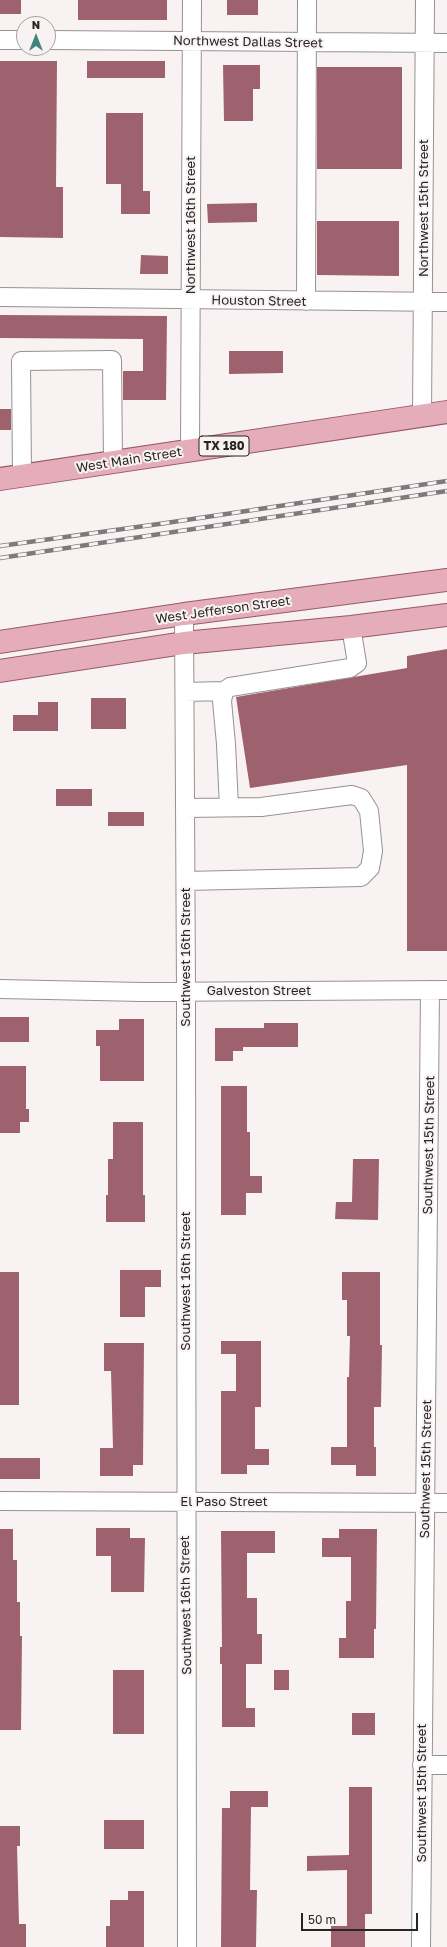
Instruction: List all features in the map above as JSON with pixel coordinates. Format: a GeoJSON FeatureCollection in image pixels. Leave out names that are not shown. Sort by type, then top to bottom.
{"type":"FeatureCollection","features":[{"type":"Feature","properties":{"kind":"main road","name":"West Main Street"},"geometry":{"type":"LineString","coordinates":[[0,479],[447,412]]}},
{"type":"Feature","properties":{"kind":"main road","name":"West Jefferson Street"},"geometry":{"type":"LineString","coordinates":[[0,642],[184,614],[447,580]]}},
{"type":"Feature","properties":{"kind":"main road","name":"West Jefferson Street"},"geometry":{"type":"LineString","coordinates":[[0,671],[184,643],[351,627],[447,615]]}},
{"type":"Feature","properties":{"kind":"street","name":"Northwest 16th Street"},"geometry":{"type":"LineString","coordinates":[[190,450],[192,0]]}},
{"type":"Feature","properties":{"kind":"street"},"geometry":{"type":"LineString","coordinates":[[306,301],[307,0]]}},
{"type":"Feature","properties":{"kind":"street","name":"Northwest 15th Street"},"geometry":{"type":"LineString","coordinates":[[422,416],[425,0]]}},
{"type":"Feature","properties":{"kind":"street"},"geometry":{"type":"LineString","coordinates":[[0,40],[16,40]]}},
{"type":"Feature","properties":{"kind":"street","name":"Northwest Dallas Street"},"geometry":{"type":"LineString","coordinates":[[56,40],[447,43]]}},
{"type":"Feature","properties":{"kind":"street","name":"Houston Street"},"geometry":{"type":"LineString","coordinates":[[0,297],[447,302]]}},
{"type":"Feature","properties":{"kind":"street"},"geometry":{"type":"LineString","coordinates":[[22,476],[21,361],[112,360],[113,462]]}},
{"type":"Feature","properties":{"kind":"street","name":"Southwest 16th Street"},"geometry":{"type":"LineString","coordinates":[[184,614],[186,881],[185,1501],[188,1752],[187,1947]]}},
{"type":"Feature","properties":{"kind":"street"},"geometry":{"type":"LineString","coordinates":[[185,692],[224,691],[230,686],[350,668],[356,663],[351,627]]}},
{"type":"Feature","properties":{"kind":"street"},"geometry":{"type":"LineString","coordinates":[[224,691],[222,701],[226,744],[228,807]]}},
{"type":"Feature","properties":{"kind":"street"},"geometry":{"type":"LineString","coordinates":[[185,808],[260,807],[352,795],[361,798],[369,811],[373,851],[370,868],[361,877],[186,881]]}},
{"type":"Feature","properties":{"kind":"street","name":"Galveston Street"},"geometry":{"type":"LineString","coordinates":[[0,989],[186,991],[439,990]]}},
{"type":"Feature","properties":{"kind":"street","name":"Southwest 15th Street"},"geometry":{"type":"LineString","coordinates":[[421,1947],[426,1503],[439,990]]}},
{"type":"Feature","properties":{"kind":"street","name":"El Paso Street"},"geometry":{"type":"LineString","coordinates":[[0,1501],[447,1503]]}},
{"type":"Feature","properties":{"kind":"street"},"geometry":{"type":"LineString","coordinates":[[422,1765],[447,1765]]}},
{"type":"Feature","properties":{"kind":"building"},"geometry":{"type":"Polygon","coordinates":[[[0,0],[21,0],[21,14],[0,14],[0,0]]]}},
{"type":"Feature","properties":{"kind":"building"},"geometry":{"type":"Polygon","coordinates":[[[78,0],[167,0],[167,20],[78,20],[78,0]]]}},
{"type":"Feature","properties":{"kind":"building"},"geometry":{"type":"Polygon","coordinates":[[[227,0],[258,0],[258,15],[227,15],[227,0]]]}},
{"type":"Feature","properties":{"kind":"building"},"geometry":{"type":"Polygon","coordinates":[[[0,61],[57,61],[56,187],[63,187],[63,238],[0,237],[0,61]]]}},
{"type":"Feature","properties":{"kind":"building"},"geometry":{"type":"Polygon","coordinates":[[[87,61],[165,61],[165,78],[87,78],[87,61]]]}},
{"type":"Feature","properties":{"kind":"building"},"geometry":{"type":"Polygon","coordinates":[[[223,65],[260,65],[260,89],[253,89],[253,121],[224,121],[223,65]]]}},
{"type":"Feature","properties":{"kind":"building"},"geometry":{"type":"Polygon","coordinates":[[[317,67],[402,67],[402,169],[317,169],[317,67]]]}},
{"type":"Feature","properties":{"kind":"building"},"geometry":{"type":"Polygon","coordinates":[[[106,113],[143,113],[143,191],[150,191],[150,214],[121,214],[121,184],[106,184],[106,113]]]}},
{"type":"Feature","properties":{"kind":"building"},"geometry":{"type":"Polygon","coordinates":[[[257,203],[257,222],[208,223],[207,204],[257,203]]]}},
{"type":"Feature","properties":{"kind":"building"},"geometry":{"type":"Polygon","coordinates":[[[317,221],[399,221],[399,276],[317,275],[317,221]]]}},
{"type":"Feature","properties":{"kind":"building"},"geometry":{"type":"Polygon","coordinates":[[[141,255],[168,256],[168,274],[140,274],[141,255]]]}},
{"type":"Feature","properties":{"kind":"building"},"geometry":{"type":"Polygon","coordinates":[[[0,315],[167,316],[166,400],[123,400],[123,371],[143,371],[143,339],[0,338],[0,315]]]}},
{"type":"Feature","properties":{"kind":"building"},"geometry":{"type":"Polygon","coordinates":[[[229,351],[283,351],[283,373],[229,374],[229,351]]]}},
{"type":"Feature","properties":{"kind":"building"},"geometry":{"type":"Polygon","coordinates":[[[0,409],[11,409],[11,430],[0,430],[0,409]]]}},
{"type":"Feature","properties":{"kind":"building"},"geometry":{"type":"Polygon","coordinates":[[[447,649],[447,951],[407,951],[407,765],[250,788],[236,697],[407,668],[407,656],[447,649]]]}},
{"type":"Feature","properties":{"kind":"building"},"geometry":{"type":"Polygon","coordinates":[[[91,698],[126,698],[126,729],[91,729],[91,698]]]}},
{"type":"Feature","properties":{"kind":"building"},"geometry":{"type":"Polygon","coordinates":[[[38,702],[58,702],[58,731],[13,731],[13,715],[38,715],[38,702]]]}},
{"type":"Feature","properties":{"kind":"building"},"geometry":{"type":"Polygon","coordinates":[[[56,789],[92,789],[92,806],[56,806],[56,789]]]}},
{"type":"Feature","properties":{"kind":"building"},"geometry":{"type":"Polygon","coordinates":[[[108,812],[144,812],[144,826],[108,826],[108,812]]]}},
{"type":"Feature","properties":{"kind":"building"},"geometry":{"type":"Polygon","coordinates":[[[0,1017],[29,1017],[29,1042],[0,1042],[0,1017]]]}},
{"type":"Feature","properties":{"kind":"building"},"geometry":{"type":"Polygon","coordinates":[[[119,1019],[144,1019],[144,1081],[100,1081],[100,1046],[96,1046],[96,1030],[119,1030],[119,1019]]]}},
{"type":"Feature","properties":{"kind":"building"},"geometry":{"type":"Polygon","coordinates":[[[264,1023],[298,1023],[298,1047],[243,1047],[243,1051],[233,1051],[233,1061],[215,1061],[215,1028],[264,1028],[264,1023]]]}},
{"type":"Feature","properties":{"kind":"building"},"geometry":{"type":"Polygon","coordinates":[[[0,1066],[26,1066],[26,1109],[29,1109],[29,1122],[20,1122],[20,1133],[0,1133],[0,1066]]]}},
{"type":"Feature","properties":{"kind":"building"},"geometry":{"type":"Polygon","coordinates":[[[221,1086],[247,1086],[247,1132],[250,1132],[250,1176],[262,1176],[262,1193],[246,1193],[246,1215],[221,1215],[221,1086]]]}},
{"type":"Feature","properties":{"kind":"building"},"geometry":{"type":"Polygon","coordinates":[[[113,1122],[143,1122],[143,1195],[145,1195],[145,1222],[106,1222],[108,1159],[113,1159],[113,1122]]]}},
{"type":"Feature","properties":{"kind":"building"},"geometry":{"type":"Polygon","coordinates":[[[353,1159],[379,1159],[378,1220],[335,1219],[336,1202],[352,1202],[353,1159]]]}},
{"type":"Feature","properties":{"kind":"building"},"geometry":{"type":"Polygon","coordinates":[[[120,1270],[161,1270],[161,1287],[145,1287],[145,1317],[120,1317],[120,1270]]]}},
{"type":"Feature","properties":{"kind":"building"},"geometry":{"type":"Polygon","coordinates":[[[0,1272],[19,1272],[19,1405],[0,1405],[0,1272]]]}},
{"type":"Feature","properties":{"kind":"building"},"geometry":{"type":"Polygon","coordinates":[[[342,1272],[380,1272],[380,1345],[382,1345],[381,1407],[374,1407],[376,1476],[356,1476],[356,1465],[331,1465],[331,1447],[347,1447],[347,1377],[349,1377],[350,1336],[347,1336],[347,1300],[342,1300],[342,1272]]]}},
{"type":"Feature","properties":{"kind":"building"},"geometry":{"type":"Polygon","coordinates":[[[221,1341],[261,1341],[261,1407],[255,1407],[255,1449],[269,1449],[269,1465],[247,1465],[247,1474],[221,1474],[221,1391],[236,1391],[236,1354],[221,1354],[221,1341]]]}},
{"type":"Feature","properties":{"kind":"building"},"geometry":{"type":"Polygon","coordinates":[[[104,1343],[144,1343],[143,1465],[133,1465],[133,1476],[100,1476],[100,1448],[113,1448],[111,1371],[104,1371],[104,1343]]]}},
{"type":"Feature","properties":{"kind":"building"},"geometry":{"type":"Polygon","coordinates":[[[0,1458],[40,1458],[40,1479],[0,1479],[0,1458]]]}},
{"type":"Feature","properties":{"kind":"building"},"geometry":{"type":"Polygon","coordinates":[[[96,1528],[130,1528],[130,1538],[145,1538],[144,1592],[111,1592],[111,1556],[96,1556],[96,1528]]]}},
{"type":"Feature","properties":{"kind":"building"},"geometry":{"type":"Polygon","coordinates":[[[0,1529],[13,1529],[13,1560],[17,1560],[17,1602],[20,1602],[20,1636],[22,1636],[21,1730],[0,1730],[0,1529]]]}},
{"type":"Feature","properties":{"kind":"building"},"geometry":{"type":"Polygon","coordinates":[[[339,1529],[377,1529],[376,1629],[374,1629],[374,1658],[339,1658],[339,1638],[346,1638],[346,1601],[351,1601],[351,1557],[322,1557],[322,1538],[339,1538],[339,1529]]]}},
{"type":"Feature","properties":{"kind":"building"},"geometry":{"type":"Polygon","coordinates":[[[221,1531],[275,1531],[275,1553],[247,1553],[247,1598],[257,1598],[257,1634],[262,1634],[262,1664],[246,1664],[246,1708],[255,1708],[255,1727],[222,1727],[222,1664],[220,1664],[220,1647],[222,1647],[221,1531]]]}},
{"type":"Feature","properties":{"kind":"building"},"geometry":{"type":"Polygon","coordinates":[[[113,1670],[144,1670],[144,1734],[113,1734],[113,1670]]]}},
{"type":"Feature","properties":{"kind":"building"},"geometry":{"type":"Polygon","coordinates":[[[274,1670],[289,1670],[289,1690],[274,1690],[274,1670]]]}},
{"type":"Feature","properties":{"kind":"building"},"geometry":{"type":"Polygon","coordinates":[[[352,1713],[375,1713],[375,1735],[352,1735],[352,1713]]]}},
{"type":"Feature","properties":{"kind":"building"},"geometry":{"type":"Polygon","coordinates":[[[349,1787],[372,1787],[372,1914],[365,1914],[365,1947],[331,1947],[331,1926],[347,1926],[347,1870],[307,1871],[307,1856],[349,1855],[349,1787]]]}},
{"type":"Feature","properties":{"kind":"building"},"geometry":{"type":"Polygon","coordinates":[[[230,1791],[268,1791],[268,1807],[251,1807],[250,1890],[257,1890],[256,1947],[221,1947],[222,1808],[230,1808],[230,1791]]]}},
{"type":"Feature","properties":{"kind":"building"},"geometry":{"type":"Polygon","coordinates":[[[104,1820],[144,1820],[144,1849],[104,1849],[104,1820]]]}},
{"type":"Feature","properties":{"kind":"building"},"geometry":{"type":"Polygon","coordinates":[[[0,1826],[20,1826],[20,1846],[17,1846],[19,1924],[26,1924],[26,1947],[0,1947],[0,1826]]]}},
{"type":"Feature","properties":{"kind":"building"},"geometry":{"type":"Polygon","coordinates":[[[128,1891],[144,1891],[144,1947],[106,1947],[106,1926],[110,1926],[110,1900],[128,1900],[128,1891]]]}},
{"type":"Feature","properties":{"kind":"railway"},"geometry":{"type":"LineString","coordinates":[[0,546],[447,481]]}},
{"type":"Feature","properties":{"kind":"railway"},"geometry":{"type":"LineString","coordinates":[[0,558],[447,491]]}}]}
